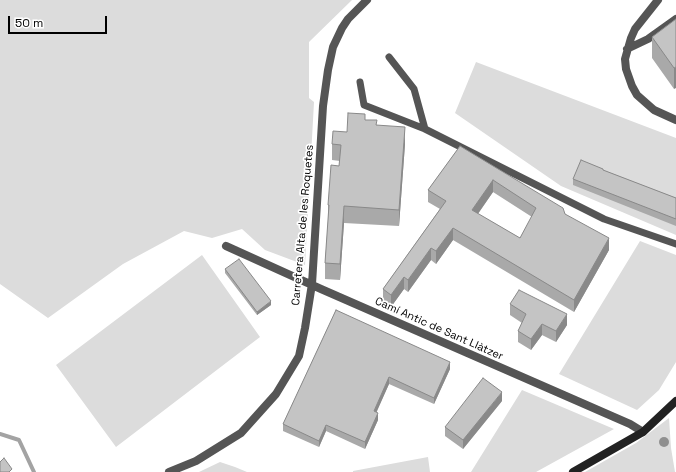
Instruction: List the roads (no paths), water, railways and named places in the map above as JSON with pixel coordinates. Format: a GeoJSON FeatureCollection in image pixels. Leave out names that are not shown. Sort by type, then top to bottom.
{"type":"FeatureCollection","features":[{"type":"Feature","properties":{"kind":"street","name":"Carretera Alta de les Roquetes"},"geometry":{"type":"LineString","coordinates":[[169,472],[196,461],[241,433],[276,394],[299,356],[312,284],[323,106],[328,70],[333,47],[342,28],[348,19],[367,0]]}},
{"type":"Feature","properties":{"kind":"street"},"geometry":{"type":"LineString","coordinates":[[658,0],[635,29],[627,49],[625,59],[626,69],[637,96],[654,110],[676,120]]}},
{"type":"Feature","properties":{"kind":"street"},"geometry":{"type":"LineString","coordinates":[[627,49],[648,40],[676,19]]}},
{"type":"Feature","properties":{"kind":"street","name":"Camí Antic de Sant Llàtzer"},"geometry":{"type":"LineString","coordinates":[[226,246],[630,424],[643,432]]}},
{"type":"Feature","properties":{"kind":"street"},"geometry":{"type":"LineString","coordinates":[[573,472],[643,432],[676,402]]}},
{"type":"Feature","properties":{"kind":"lane"},"geometry":{"type":"LineString","coordinates":[[389,57],[414,88],[425,129]]}},
{"type":"Feature","properties":{"kind":"lane"},"geometry":{"type":"LineString","coordinates":[[360,82],[364,105],[425,129],[604,219],[676,244]]}},
{"type":"Feature","properties":{"kind":"waterway"},"geometry":{"type":"LineString","coordinates":[[0,434],[19,440],[34,472]]}}]}
